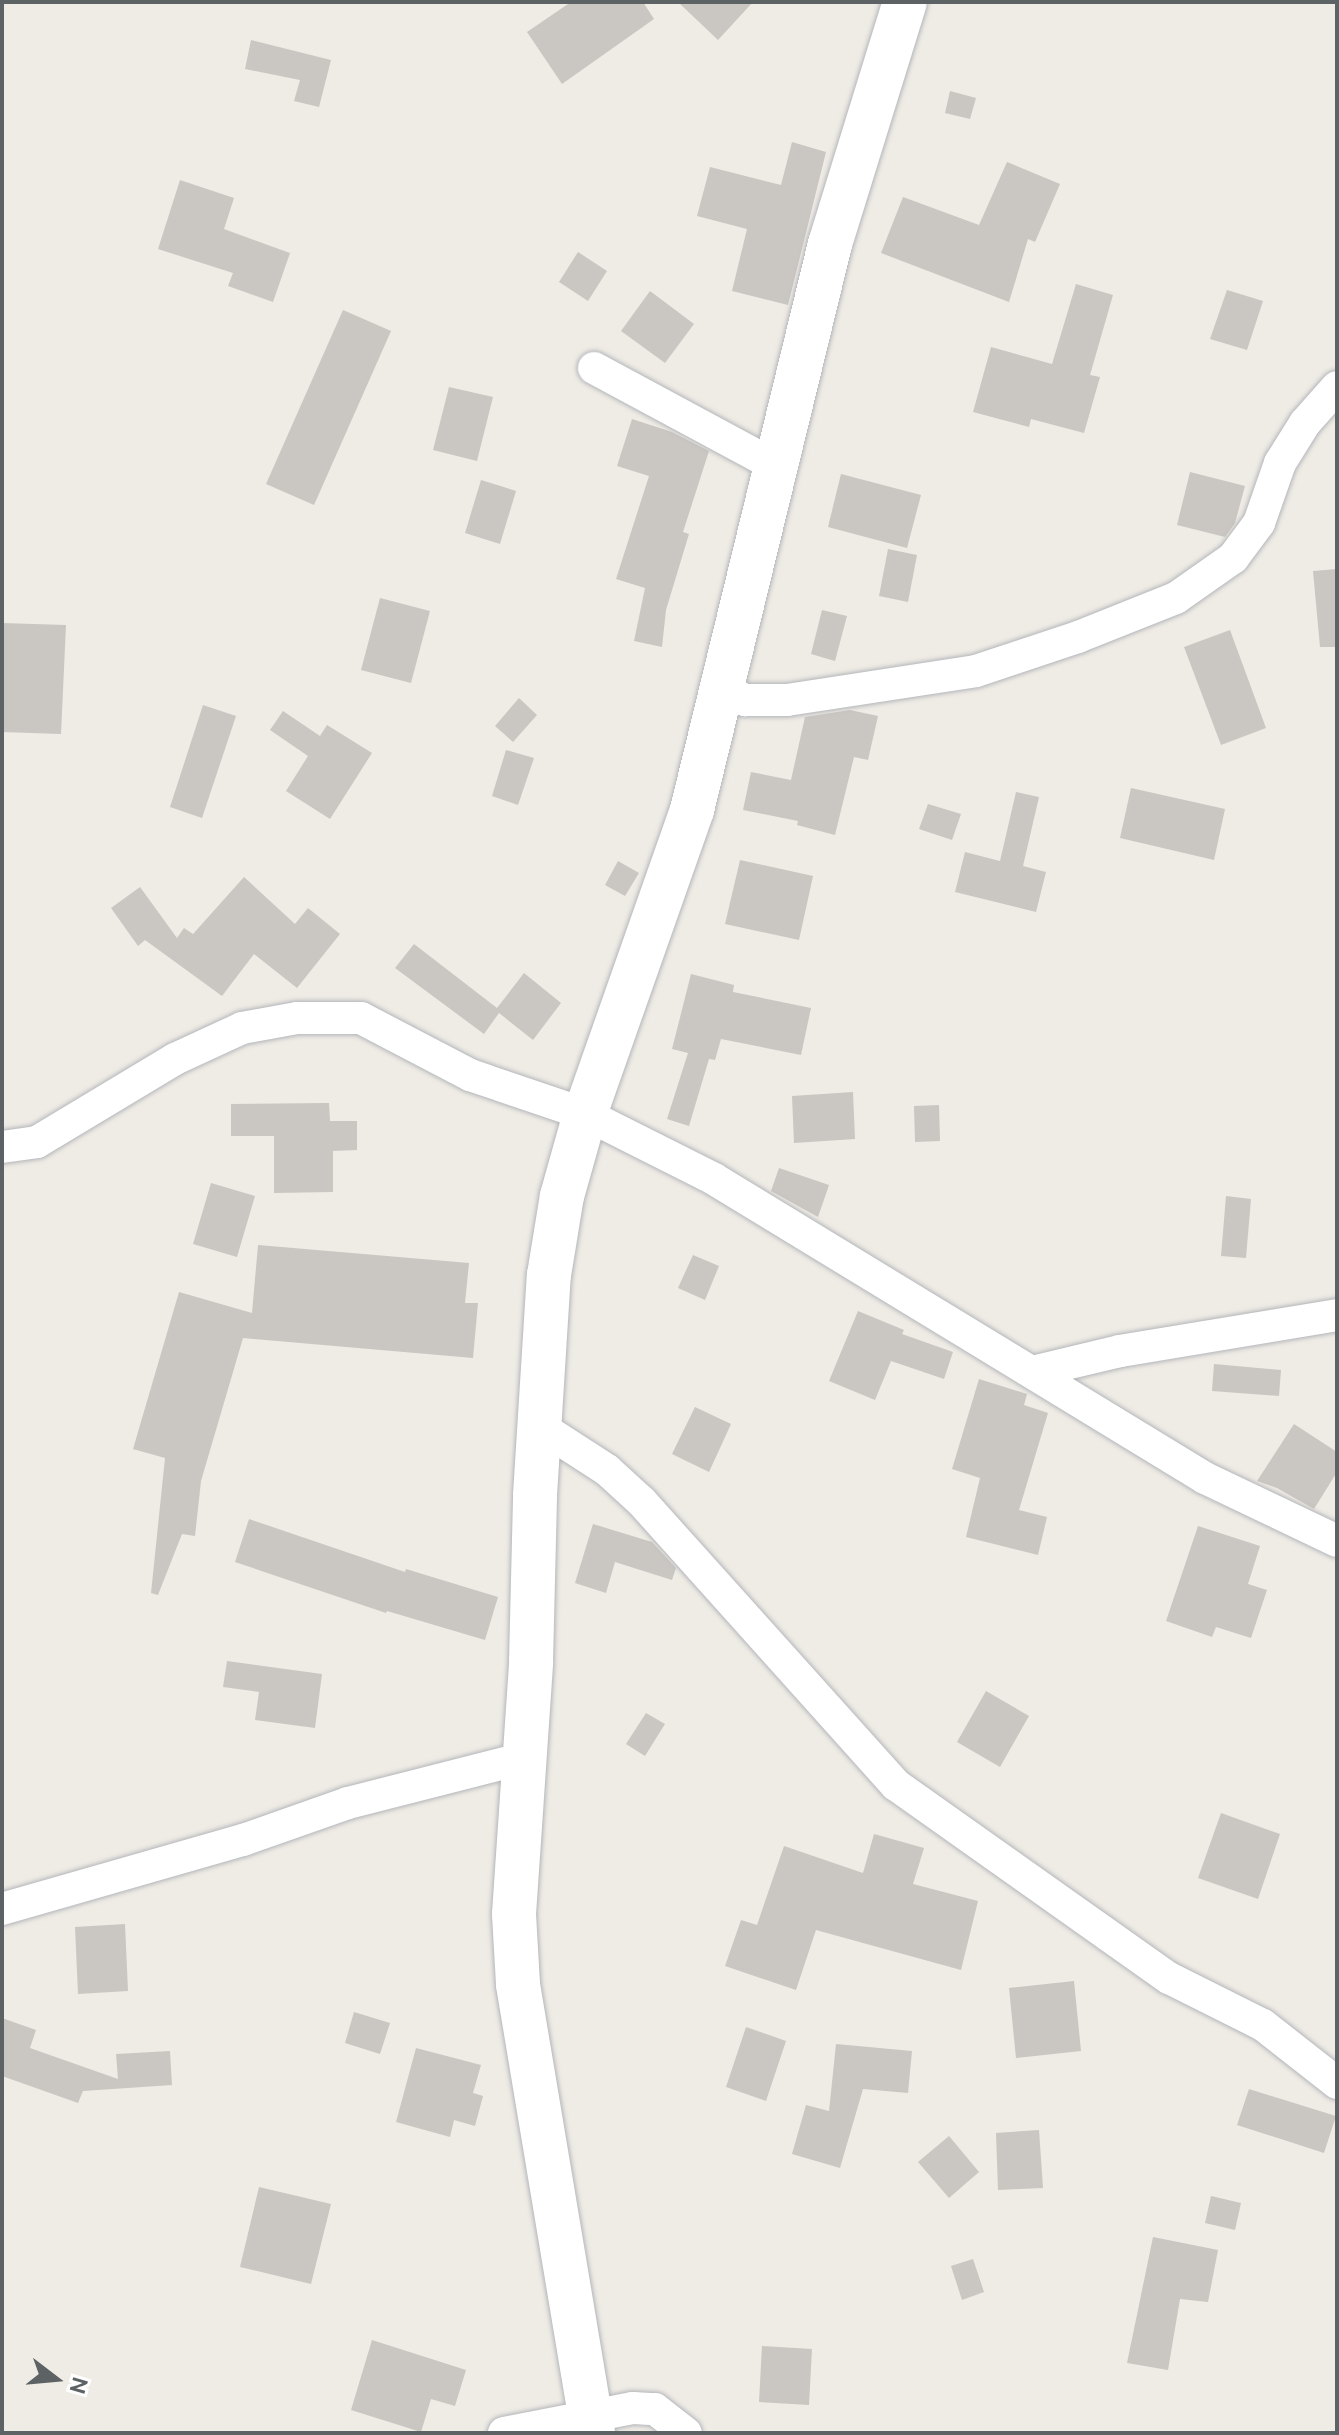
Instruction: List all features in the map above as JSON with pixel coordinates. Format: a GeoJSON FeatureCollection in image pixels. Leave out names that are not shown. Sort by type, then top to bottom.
{"type":"FeatureCollection","features":[{"type":"Feature","properties":{"kind":"main road"},"geometry":{"type":"LineString","coordinates":[[592,2424],[518,1984],[514,1914],[549,1275],[562,1196],[585,1114],[692,810],[830,244],[905,2]]}},
{"type":"Feature","properties":{"kind":"street"},"geometry":{"type":"LineString","coordinates":[[594,368],[776,466]]}},
{"type":"Feature","properties":{"kind":"street"},"geometry":{"type":"LineString","coordinates":[[723,689],[745,700],[787,700],[976,671],[1078,637],[1176,598],[1233,558],[1259,523],[1280,463],[1305,423],[1337,387]]}},
{"type":"Feature","properties":{"kind":"street"},"geometry":{"type":"LineString","coordinates":[[2,1147],[37,1142],[175,1059],[242,1028],[297,1018],[361,1018],[470,1075],[585,1114],[714,1179],[1205,1478],[1337,1541]]}},
{"type":"Feature","properties":{"kind":"street"},"geometry":{"type":"LineString","coordinates":[[1032,1372],[1120,1351],[1337,1315]]}},
{"type":"Feature","properties":{"kind":"street"},"geometry":{"type":"LineString","coordinates":[[539,1426],[607,1470],[642,1502],[896,1785],[1169,1978],[1263,2025],[1337,2083]]}},
{"type":"Feature","properties":{"kind":"street"},"geometry":{"type":"LineString","coordinates":[[2,1909],[243,1840],[348,1803],[524,1758]]}},
{"type":"Feature","properties":{"kind":"street"},"geometry":{"type":"LineString","coordinates":[[504,2433],[592,2424],[633,2408],[655,2409],[686,2433]]}},
{"type":"Feature","properties":{"kind":"building"},"geometry":{"type":"Polygon","coordinates":[[[571,2],[643,2],[654,19],[562,84],[527,32],[571,2]]]}},
{"type":"Feature","properties":{"kind":"building"},"geometry":{"type":"Polygon","coordinates":[[[678,2],[753,2],[718,40],[678,2]]]}},
{"type":"Feature","properties":{"kind":"building"},"geometry":{"type":"Polygon","coordinates":[[[251,40],[331,60],[319,107],[294,101],[300,80],[245,69],[251,40]]]}},
{"type":"Feature","properties":{"kind":"building"},"geometry":{"type":"Polygon","coordinates":[[[950,91],[976,98],[970,119],[945,113],[950,91]]]}},
{"type":"Feature","properties":{"kind":"building"},"geometry":{"type":"Polygon","coordinates":[[[792,142],[826,152],[788,305],[732,291],[747,229],[697,216],[710,167],[781,185],[792,142]]]}},
{"type":"Feature","properties":{"kind":"building"},"geometry":{"type":"Polygon","coordinates":[[[1007,162],[1060,184],[1035,242],[1028,239],[1009,302],[881,253],[903,197],[979,225],[1007,162]]]}},
{"type":"Feature","properties":{"kind":"building"},"geometry":{"type":"Polygon","coordinates":[[[180,180],[234,198],[224,229],[290,253],[273,302],[228,286],[233,273],[158,249],[180,180]]]}},
{"type":"Feature","properties":{"kind":"building"},"geometry":{"type":"Polygon","coordinates":[[[578,252],[607,271],[588,301],[559,282],[578,252]]]}},
{"type":"Feature","properties":{"kind":"building"},"geometry":{"type":"Polygon","coordinates":[[[1076,284],[1113,295],[1090,375],[1100,377],[1084,433],[1031,419],[1029,427],[973,412],[991,347],[1052,364],[1076,284]]]}},
{"type":"Feature","properties":{"kind":"building"},"geometry":{"type":"Polygon","coordinates":[[[1227,290],[1263,301],[1247,350],[1210,339],[1227,290]]]}},
{"type":"Feature","properties":{"kind":"building"},"geometry":{"type":"Polygon","coordinates":[[[650,291],[694,324],[665,363],[621,331],[650,291]]]}},
{"type":"Feature","properties":{"kind":"building"},"geometry":{"type":"Polygon","coordinates":[[[343,310],[391,331],[314,505],[266,484],[343,310]]]}},
{"type":"Feature","properties":{"kind":"building"},"geometry":{"type":"Polygon","coordinates":[[[449,387],[493,397],[477,461],[433,450],[449,387]]]}},
{"type":"Feature","properties":{"kind":"building"},"geometry":{"type":"Polygon","coordinates":[[[632,419],[672,432],[709,451],[683,532],[689,534],[666,610],[662,647],[634,641],[645,588],[616,579],[649,476],[617,466],[632,419]]]}},
{"type":"Feature","properties":{"kind":"building"},"geometry":{"type":"Polygon","coordinates":[[[1190,472],[1245,486],[1235,523],[1225,537],[1177,525],[1190,472]]]}},
{"type":"Feature","properties":{"kind":"building"},"geometry":{"type":"Polygon","coordinates":[[[841,474],[921,495],[907,548],[828,527],[841,474]]]}},
{"type":"Feature","properties":{"kind":"building"},"geometry":{"type":"Polygon","coordinates":[[[481,480],[516,491],[500,544],[465,533],[481,480]]]}},
{"type":"Feature","properties":{"kind":"building"},"geometry":{"type":"Polygon","coordinates":[[[888,549],[917,555],[908,602],[879,596],[888,549]]]}},
{"type":"Feature","properties":{"kind":"building"},"geometry":{"type":"Polygon","coordinates":[[[1337,569],[1337,647],[1320,647],[1313,571],[1337,569]]]}},
{"type":"Feature","properties":{"kind":"building"},"geometry":{"type":"Polygon","coordinates":[[[380,598],[430,611],[411,683],[361,670],[380,598]]]}},
{"type":"Feature","properties":{"kind":"building"},"geometry":{"type":"Polygon","coordinates":[[[822,610],[847,616],[835,661],[811,654],[822,610]]]}},
{"type":"Feature","properties":{"kind":"building"},"geometry":{"type":"Polygon","coordinates":[[[2,623],[66,625],[61,734],[2,732],[2,623]]]}},
{"type":"Feature","properties":{"kind":"building"},"geometry":{"type":"Polygon","coordinates":[[[1230,630],[1266,728],[1221,745],[1184,647],[1230,630]]]}},
{"type":"Feature","properties":{"kind":"building"},"geometry":{"type":"Polygon","coordinates":[[[519,698],[537,715],[513,742],[495,726],[519,698]]]}},
{"type":"Feature","properties":{"kind":"building"},"geometry":{"type":"Polygon","coordinates":[[[203,705],[236,716],[202,818],[170,807],[203,705]]]}},
{"type":"Feature","properties":{"kind":"building"},"geometry":{"type":"Polygon","coordinates":[[[850,710],[878,716],[868,760],[854,757],[835,835],[797,825],[798,821],[743,810],[751,772],[791,780],[805,717],[850,710]]]}},
{"type":"Feature","properties":{"kind":"building"},"geometry":{"type":"Polygon","coordinates":[[[283,711],[320,736],[327,725],[372,753],[330,819],[286,791],[308,756],[270,730],[283,711]]]}},
{"type":"Feature","properties":{"kind":"building"},"geometry":{"type":"Polygon","coordinates":[[[506,750],[534,758],[518,805],[492,796],[506,750]]]}},
{"type":"Feature","properties":{"kind":"building"},"geometry":{"type":"Polygon","coordinates":[[[1131,788],[1225,809],[1214,860],[1120,838],[1131,788]]]}},
{"type":"Feature","properties":{"kind":"building"},"geometry":{"type":"Polygon","coordinates":[[[1016,792],[1039,797],[1023,866],[1046,872],[1036,912],[955,892],[965,852],[1000,861],[1016,792]]]}},
{"type":"Feature","properties":{"kind":"building"},"geometry":{"type":"Polygon","coordinates":[[[928,804],[961,814],[952,840],[919,829],[928,804]]]}},
{"type":"Feature","properties":{"kind":"building"},"geometry":{"type":"Polygon","coordinates":[[[740,860],[813,876],[799,940],[725,924],[740,860]]]}},
{"type":"Feature","properties":{"kind":"building"},"geometry":{"type":"Polygon","coordinates":[[[618,861],[639,873],[625,896],[605,885],[618,861]]]}},
{"type":"Feature","properties":{"kind":"building"},"geometry":{"type":"Polygon","coordinates":[[[244,877],[295,924],[308,908],[340,934],[297,988],[254,954],[222,996],[145,940],[138,946],[111,908],[140,887],[177,938],[184,928],[193,934],[244,877]]]}},
{"type":"Feature","properties":{"kind":"building"},"geometry":{"type":"Polygon","coordinates":[[[414,944],[497,1008],[524,973],[561,1003],[533,1040],[499,1013],[484,1034],[395,968],[414,944]]]}},
{"type":"Feature","properties":{"kind":"building"},"geometry":{"type":"Polygon","coordinates":[[[691,974],[734,985],[733,992],[811,1008],[801,1055],[721,1039],[715,1060],[709,1059],[689,1126],[667,1119],[688,1053],[672,1049],[691,974]]]}},
{"type":"Feature","properties":{"kind":"building"},"geometry":{"type":"Polygon","coordinates":[[[853,1092],[855,1139],[794,1143],[792,1096],[853,1092]]]}},
{"type":"Feature","properties":{"kind":"building"},"geometry":{"type":"Polygon","coordinates":[[[329,1103],[330,1121],[357,1121],[357,1150],[333,1151],[333,1192],[274,1193],[274,1136],[231,1136],[231,1104],[329,1103]]]}},
{"type":"Feature","properties":{"kind":"building"},"geometry":{"type":"Polygon","coordinates":[[[939,1105],[940,1141],[915,1142],[914,1106],[939,1105]]]}},
{"type":"Feature","properties":{"kind":"building"},"geometry":{"type":"Polygon","coordinates":[[[779,1168],[829,1185],[818,1217],[771,1191],[779,1168]]]}},
{"type":"Feature","properties":{"kind":"building"},"geometry":{"type":"Polygon","coordinates":[[[211,1183],[255,1196],[237,1257],[193,1244],[211,1183]]]}},
{"type":"Feature","properties":{"kind":"building"},"geometry":{"type":"Polygon","coordinates":[[[1226,1196],[1251,1199],[1246,1258],[1221,1256],[1226,1196]]]}},
{"type":"Feature","properties":{"kind":"building"},"geometry":{"type":"Polygon","coordinates":[[[258,1245],[469,1263],[465,1303],[478,1303],[473,1358],[243,1338],[201,1481],[195,1536],[182,1534],[158,1595],[151,1593],[165,1458],[133,1449],[179,1292],[252,1313],[258,1245]]]}},
{"type":"Feature","properties":{"kind":"building"},"geometry":{"type":"Polygon","coordinates":[[[693,1255],[719,1266],[705,1300],[678,1288],[693,1255]]]}},
{"type":"Feature","properties":{"kind":"building"},"geometry":{"type":"Polygon","coordinates":[[[858,1311],[904,1330],[902,1334],[953,1352],[944,1379],[891,1361],[875,1400],[829,1381],[858,1311]]]}},
{"type":"Feature","properties":{"kind":"building"},"geometry":{"type":"Polygon","coordinates":[[[1214,1364],[1281,1370],[1279,1396],[1212,1391],[1214,1364]]]}},
{"type":"Feature","properties":{"kind":"building"},"geometry":{"type":"Polygon","coordinates":[[[979,1379],[1027,1394],[1024,1405],[1048,1413],[1019,1510],[1047,1517],[1038,1555],[966,1537],[980,1478],[952,1469],[979,1379]]]}},
{"type":"Feature","properties":{"kind":"building"},"geometry":{"type":"Polygon","coordinates":[[[695,1407],[731,1424],[709,1472],[672,1454],[695,1407]]]}},
{"type":"Feature","properties":{"kind":"building"},"geometry":{"type":"Polygon","coordinates":[[[1294,1424],[1337,1452],[1337,1472],[1314,1509],[1277,1488],[1257,1481],[1294,1424]]]}},
{"type":"Feature","properties":{"kind":"building"},"geometry":{"type":"Polygon","coordinates":[[[249,1519],[405,1572],[406,1569],[498,1597],[485,1640],[386,1613],[235,1562],[249,1519]]]}},
{"type":"Feature","properties":{"kind":"building"},"geometry":{"type":"Polygon","coordinates":[[[593,1524],[652,1542],[676,1568],[672,1580],[615,1562],[606,1593],[575,1583],[593,1524]]]}},
{"type":"Feature","properties":{"kind":"building"},"geometry":{"type":"Polygon","coordinates":[[[1198,1526],[1260,1546],[1248,1584],[1267,1590],[1251,1638],[1216,1627],[1212,1637],[1166,1621],[1198,1526]]]}},
{"type":"Feature","properties":{"kind":"building"},"geometry":{"type":"Polygon","coordinates":[[[227,1661],[322,1674],[315,1728],[255,1720],[259,1692],[223,1687],[227,1661]]]}},
{"type":"Feature","properties":{"kind":"building"},"geometry":{"type":"Polygon","coordinates":[[[986,1691],[1029,1716],[1000,1767],[957,1742],[986,1691]]]}},
{"type":"Feature","properties":{"kind":"building"},"geometry":{"type":"Polygon","coordinates":[[[646,1713],[665,1724],[645,1756],[626,1744],[646,1713]]]}},
{"type":"Feature","properties":{"kind":"building"},"geometry":{"type":"Polygon","coordinates":[[[1221,1813],[1280,1834],[1258,1899],[1198,1878],[1221,1813]]]}},
{"type":"Feature","properties":{"kind":"building"},"geometry":{"type":"Polygon","coordinates":[[[874,1834],[924,1848],[913,1884],[978,1901],[961,1970],[816,1930],[796,1990],[725,1966],[741,1920],[757,1925],[784,1846],[863,1873],[874,1834]]]}},
{"type":"Feature","properties":{"kind":"building"},"geometry":{"type":"Polygon","coordinates":[[[125,1924],[128,1991],[78,1994],[75,1927],[125,1924]]]}},
{"type":"Feature","properties":{"kind":"building"},"geometry":{"type":"Polygon","coordinates":[[[1074,1981],[1081,2051],[1016,2058],[1009,1988],[1074,1981]]]}},
{"type":"Feature","properties":{"kind":"building"},"geometry":{"type":"Polygon","coordinates":[[[354,2012],[390,2023],[380,2054],[345,2043],[354,2012]]]}},
{"type":"Feature","properties":{"kind":"building"},"geometry":{"type":"Polygon","coordinates":[[[2,2018],[36,2030],[30,2048],[118,2079],[116,2054],[170,2051],[172,2085],[83,2091],[78,2103],[2,2076],[2,2018]]]}},
{"type":"Feature","properties":{"kind":"building"},"geometry":{"type":"Polygon","coordinates":[[[746,2027],[786,2041],[766,2101],[726,2087],[746,2027]]]}},
{"type":"Feature","properties":{"kind":"building"},"geometry":{"type":"Polygon","coordinates":[[[836,2044],[912,2051],[908,2093],[863,2089],[840,2168],[792,2154],[806,2105],[829,2111],[836,2044]]]}},
{"type":"Feature","properties":{"kind":"building"},"geometry":{"type":"Polygon","coordinates":[[[416,2048],[481,2065],[473,2093],[483,2096],[475,2126],[454,2120],[450,2137],[396,2122],[416,2048]]]}},
{"type":"Feature","properties":{"kind":"building"},"geometry":{"type":"Polygon","coordinates":[[[1249,2089],[1336,2116],[1324,2153],[1237,2125],[1249,2089]]]}},
{"type":"Feature","properties":{"kind":"building"},"geometry":{"type":"Polygon","coordinates":[[[1039,2130],[1043,2188],[998,2190],[996,2133],[1039,2130]]]}},
{"type":"Feature","properties":{"kind":"building"},"geometry":{"type":"Polygon","coordinates":[[[949,2136],[979,2172],[949,2198],[918,2162],[949,2136]]]}},
{"type":"Feature","properties":{"kind":"building"},"geometry":{"type":"Polygon","coordinates":[[[259,2187],[331,2204],[311,2284],[240,2267],[259,2187]]]}},
{"type":"Feature","properties":{"kind":"building"},"geometry":{"type":"Polygon","coordinates":[[[1211,2196],[1241,2203],[1235,2230],[1205,2223],[1211,2196]]]}},
{"type":"Feature","properties":{"kind":"building"},"geometry":{"type":"Polygon","coordinates":[[[1153,2237],[1218,2250],[1208,2302],[1180,2299],[1168,2370],[1127,2363],[1153,2237]]]}},
{"type":"Feature","properties":{"kind":"building"},"geometry":{"type":"Polygon","coordinates":[[[973,2259],[984,2292],[962,2300],[951,2266],[973,2259]]]}},
{"type":"Feature","properties":{"kind":"building"},"geometry":{"type":"Polygon","coordinates":[[[372,2340],[466,2370],[455,2406],[431,2399],[421,2432],[351,2410],[372,2340]]]}},
{"type":"Feature","properties":{"kind":"building"},"geometry":{"type":"Polygon","coordinates":[[[762,2346],[812,2349],[809,2405],[759,2402],[762,2346]]]}}]}
